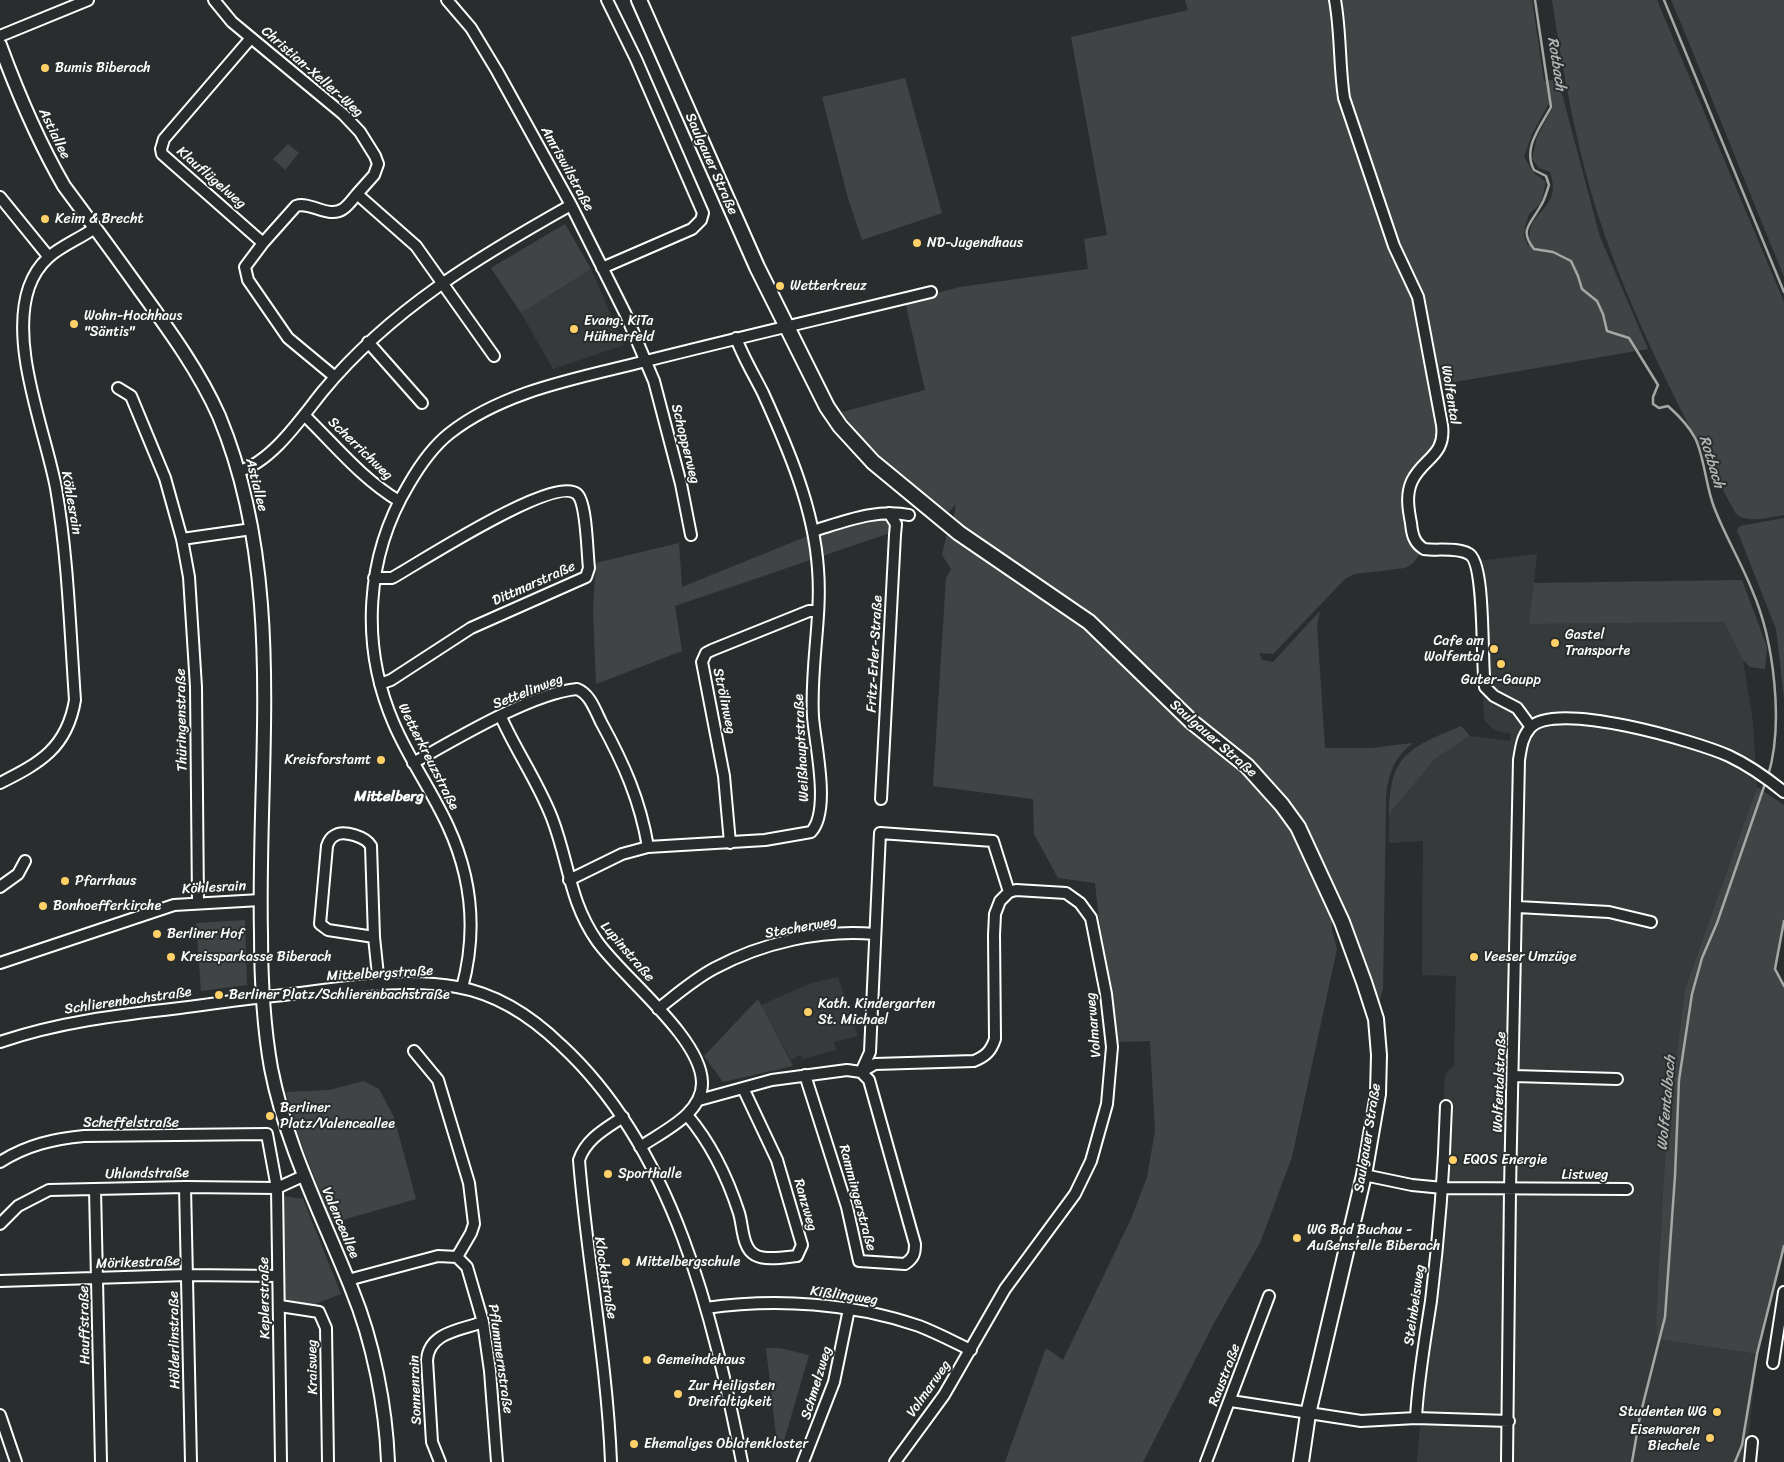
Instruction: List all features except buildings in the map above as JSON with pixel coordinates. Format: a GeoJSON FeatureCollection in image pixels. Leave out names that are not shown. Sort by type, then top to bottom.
{"type":"FeatureCollection","features":[{"type":"Feature","properties":{"kind":"main road","name":"Saulgauer Straße"},"geometry":{"type":"LineString","coordinates":[[638,0],[694,128],[786,327],[827,407],[840,426],[873,462],[959,532],[1089,622],[1192,722],[1247,766],[1282,805],[1298,827],[1342,922],[1376,1020],[1379,1055],[1378,1094],[1364,1175],[1308,1414],[1301,1462]]}},
{"type":"Feature","properties":{"kind":"street"},"geometry":{"type":"LineString","coordinates":[[0,36],[88,0]]}},
{"type":"Feature","properties":{"kind":"street","name":"Christian-Xeller-Weg"},"geometry":{"type":"LineString","coordinates":[[214,0],[232,22],[344,114],[360,132],[378,164],[374,175],[357,194]]}},
{"type":"Feature","properties":{"kind":"street","name":"Amriswilstraße"},"geometry":{"type":"LineString","coordinates":[[448,0],[471,28],[572,204],[646,361]]}},
{"type":"Feature","properties":{"kind":"street"},"geometry":{"type":"LineString","coordinates":[[602,268],[692,229],[702,220],[703,213],[636,59],[607,0]]}},
{"type":"Feature","properties":{"kind":"street","name":"Wolfental"},"geometry":{"type":"LineString","coordinates":[[1335,0],[1341,42],[1341,77],[1345,104],[1394,246],[1418,297],[1442,425],[1443,436],[1439,448],[1413,479],[1409,491],[1408,502],[1414,540],[1424,549],[1456,551],[1469,554],[1476,560],[1481,593],[1485,687],[1494,696],[1516,708],[1528,731]]}},
{"type":"Feature","properties":{"kind":"street","name":"Klauflügelweg"},"geometry":{"type":"LineString","coordinates":[[251,38],[164,139],[161,148],[162,154],[263,243]]}},
{"type":"Feature","properties":{"kind":"street","name":"Astiallee"},"geometry":{"type":"LineString","coordinates":[[0,45],[33,127],[50,162],[64,186],[176,339],[194,368],[218,414],[238,471],[252,529],[262,615],[260,900],[262,996]]}},
{"type":"Feature","properties":{"kind":"street"},"geometry":{"type":"LineString","coordinates":[[335,377],[288,338],[248,280],[245,267],[263,243],[296,206],[302,204],[337,212],[343,210],[357,194],[416,246],[494,356]]}},
{"type":"Feature","properties":{"kind":"street"},"geometry":{"type":"LineString","coordinates":[[0,197],[48,256]]}},
{"type":"Feature","properties":{"kind":"street"},"geometry":{"type":"LineString","coordinates":[[238,471],[263,459],[368,342],[405,310],[442,282],[495,248],[572,204]]}},
{"type":"Feature","properties":{"kind":"street","name":"Köhlesrain"},"geometry":{"type":"LineString","coordinates":[[0,783],[47,756],[70,722],[75,700],[65,552],[55,487],[38,420],[25,340],[26,297],[36,271],[48,256],[95,228]]}},
{"type":"Feature","properties":{"kind":"street"},"geometry":{"type":"LineString","coordinates":[[786,327],[931,292]]}},
{"type":"Feature","properties":{"kind":"street","name":"Wetterkreuzstraße"},"geometry":{"type":"LineString","coordinates":[[462,988],[470,954],[472,934],[468,884],[448,825],[413,763],[393,722],[380,684],[372,643],[374,578],[382,546],[399,501],[434,448],[450,433],[478,414],[536,390],[736,338],[786,327]]}},
{"type":"Feature","properties":{"kind":"street","name":"Weißhauptstraße"},"geometry":{"type":"LineString","coordinates":[[569,880],[622,854],[648,848],[765,840],[811,832],[817,824],[820,788],[812,693],[818,570],[813,532],[801,488],[780,433],[736,338]]}},
{"type":"Feature","properties":{"kind":"street"},"geometry":{"type":"LineString","coordinates":[[368,342],[422,403]]}},
{"type":"Feature","properties":{"kind":"street","name":"Schopperweg"},"geometry":{"type":"LineString","coordinates":[[646,361],[670,440],[691,535]]}},
{"type":"Feature","properties":{"kind":"street","name":"Thüringenstraße"},"geometry":{"type":"LineString","coordinates":[[118,388],[131,396],[164,478],[182,539],[188,577],[196,687],[198,902]]}},
{"type":"Feature","properties":{"kind":"street","name":"Scherrichweg"},"geometry":{"type":"LineString","coordinates":[[304,414],[336,450],[366,478],[399,501]]}},
{"type":"Feature","properties":{"kind":"street","name":"Dittmarstraße"},"geometry":{"type":"LineString","coordinates":[[374,578],[392,578],[513,509],[550,493],[570,490],[575,492],[582,501],[589,568],[586,577],[471,628],[391,680],[380,684]]}},
{"type":"Feature","properties":{"kind":"street"},"geometry":{"type":"LineString","coordinates":[[813,532],[849,520],[889,513],[909,515]]}},
{"type":"Feature","properties":{"kind":"street","name":"Fritz-Erler-Straße"},"geometry":{"type":"LineString","coordinates":[[882,799],[896,524],[889,513]]}},
{"type":"Feature","properties":{"kind":"street"},"geometry":{"type":"LineString","coordinates":[[182,539],[252,529]]}},
{"type":"Feature","properties":{"kind":"street","name":"Strölinweg"},"geometry":{"type":"LineString","coordinates":[[730,843],[724,776],[702,662],[706,653],[712,650],[809,611],[817,611]]}},
{"type":"Feature","properties":{"kind":"street","name":"Settelinweg"},"geometry":{"type":"LineString","coordinates":[[413,763],[501,717],[568,690],[582,691],[588,698],[628,773],[640,810],[648,848]]}},
{"type":"Feature","properties":{"kind":"street","name":"Lupinstraße"},"geometry":{"type":"LineString","coordinates":[[501,717],[544,799],[559,838],[578,911],[598,943],[658,1009],[690,1050],[700,1069],[702,1090],[698,1100],[687,1115],[640,1147]]}},
{"type":"Feature","properties":{"kind":"street"},"geometry":{"type":"LineString","coordinates":[[1528,731],[1540,722],[1564,718],[1612,723],[1681,738],[1730,757],[1782,790]]}},
{"type":"Feature","properties":{"kind":"street","name":"Wolfentalstraße"},"geometry":{"type":"LineString","coordinates":[[1507,1462],[1509,1421],[1510,1189],[1518,907],[1519,760],[1521,744],[1528,731]]}},
{"type":"Feature","properties":{"kind":"street"},"geometry":{"type":"LineString","coordinates":[[374,937],[328,930],[320,924],[327,846],[334,835],[340,833],[362,838],[372,846],[374,937],[379,985]]}},
{"type":"Feature","properties":{"kind":"street"},"geometry":{"type":"LineString","coordinates":[[698,1100],[805,1074],[847,1070],[861,1072],[875,1064],[974,1061],[989,1053],[995,1039],[996,914],[1000,901],[1009,892],[993,841],[880,833],[870,1052],[861,1072]]}},
{"type":"Feature","properties":{"kind":"street"},"geometry":{"type":"LineString","coordinates":[[0,886],[18,874],[25,861]]}},
{"type":"Feature","properties":{"kind":"street","name":"Volmarweg"},"geometry":{"type":"LineString","coordinates":[[895,1462],[944,1395],[1005,1289],[1057,1221],[1084,1178],[1102,1125],[1111,1075],[1112,1047],[1106,994],[1091,918],[1086,909],[1066,894],[1016,890],[1009,892]]}},
{"type":"Feature","properties":{"kind":"street","name":"Köhlesrain"},"geometry":{"type":"LineString","coordinates":[[0,963],[158,909],[198,902],[260,900]]}},
{"type":"Feature","properties":{"kind":"street"},"geometry":{"type":"LineString","coordinates":[[1518,907],[1609,912],[1651,922]]}},
{"type":"Feature","properties":{"kind":"street","name":"Stecherweg"},"geometry":{"type":"LineString","coordinates":[[658,1009],[714,969],[766,946],[836,934],[875,934]]}},
{"type":"Feature","properties":{"kind":"street","name":"Mittelbergstraße"},"geometry":{"type":"LineString","coordinates":[[262,996],[379,985],[436,984],[462,988],[495,998],[516,1009],[552,1036],[601,1085],[623,1118],[640,1147],[677,1224],[706,1308],[721,1364],[742,1462]]}},
{"type":"Feature","properties":{"kind":"street","name":"Schlierenbachstraße"},"geometry":{"type":"LineString","coordinates":[[0,1042],[78,1021],[262,996]]}},
{"type":"Feature","properties":{"kind":"street","name":"Valenceallee"},"geometry":{"type":"LineString","coordinates":[[262,996],[272,1069],[303,1176],[348,1280],[371,1351],[387,1436],[388,1462]]}},
{"type":"Feature","properties":{"kind":"street"},"geometry":{"type":"LineString","coordinates":[[348,1280],[438,1256],[456,1257],[471,1233],[474,1224],[469,1183],[438,1080],[414,1052]]}},
{"type":"Feature","properties":{"kind":"street","name":"Rammingerstraße"},"geometry":{"type":"LineString","coordinates":[[805,1074],[848,1207],[859,1261],[905,1264],[911,1260],[915,1253],[915,1244],[869,1080],[861,1072]]}},
{"type":"Feature","properties":{"kind":"street"},"geometry":{"type":"LineString","coordinates":[[1514,1076],[1617,1079]]}},
{"type":"Feature","properties":{"kind":"street","name":"Ranzweg"},"geometry":{"type":"LineString","coordinates":[[687,1115],[696,1126],[725,1178],[739,1212],[747,1247],[755,1255],[761,1257],[797,1256],[802,1245],[788,1193],[777,1160],[743,1088]]}},
{"type":"Feature","properties":{"kind":"street","name":"Steinbeisweg"},"geometry":{"type":"LineString","coordinates":[[1416,1418],[1417,1385],[1430,1302],[1443,1188],[1446,1106]]}},
{"type":"Feature","properties":{"kind":"street","name":"Klockhstraße"},"geometry":{"type":"LineString","coordinates":[[611,1462],[609,1412],[584,1231],[579,1160],[582,1150],[589,1141],[623,1118]]}},
{"type":"Feature","properties":{"kind":"street","name":"Scheffelstraße"},"geometry":{"type":"LineString","coordinates":[[0,1162],[29,1146],[55,1139],[84,1136],[267,1134]]}},
{"type":"Feature","properties":{"kind":"street","name":"Keplerstraße"},"geometry":{"type":"LineString","coordinates":[[267,1134],[277,1188],[281,1462]]}},
{"type":"Feature","properties":{"kind":"street","name":"Listweg"},"geometry":{"type":"LineString","coordinates":[[1364,1175],[1412,1185],[1443,1188],[1627,1189]]}},
{"type":"Feature","properties":{"kind":"street","name":"Uhlandstraße"},"geometry":{"type":"LineString","coordinates":[[0,1224],[18,1206],[49,1190],[185,1187],[277,1188],[303,1176]]}},
{"type":"Feature","properties":{"kind":"street","name":"Hölderlinstraße"},"geometry":{"type":"LineString","coordinates":[[185,1187],[191,1462]]}},
{"type":"Feature","properties":{"kind":"street","name":"Hauffstraße"},"geometry":{"type":"LineString","coordinates":[[94,1189],[98,1279],[101,1462]]}},
{"type":"Feature","properties":{"kind":"street","name":"Pflummernstraße"},"geometry":{"type":"LineString","coordinates":[[456,1257],[468,1267],[483,1322],[490,1371],[497,1462]]}},
{"type":"Feature","properties":{"kind":"street","name":"Mörikestraße"},"geometry":{"type":"LineString","coordinates":[[0,1281],[187,1275],[278,1276]]}},
{"type":"Feature","properties":{"kind":"street"},"geometry":{"type":"LineString","coordinates":[[1772,1363],[1784,1292]]}},
{"type":"Feature","properties":{"kind":"street","name":"Raustraße"},"geometry":{"type":"LineString","coordinates":[[1206,1462],[1269,1296]]}},
{"type":"Feature","properties":{"kind":"street","name":"Kißlingweg"},"geometry":{"type":"LineString","coordinates":[[706,1308],[769,1303],[849,1309],[874,1313],[921,1327],[971,1350]]}},
{"type":"Feature","properties":{"kind":"street","name":"Kraisweg"},"geometry":{"type":"LineString","coordinates":[[280,1306],[319,1312],[326,1328],[328,1462]]}},
{"type":"Feature","properties":{"kind":"street","name":"Schmelzweg"},"geometry":{"type":"LineString","coordinates":[[803,1462],[834,1382],[849,1309]]}},
{"type":"Feature","properties":{"kind":"street","name":"Sonnenrain"},"geometry":{"type":"LineString","coordinates":[[440,1462],[432,1442],[427,1360],[429,1347],[438,1337],[483,1322]]}},
{"type":"Feature","properties":{"kind":"street"},"geometry":{"type":"LineString","coordinates":[[1230,1401],[1308,1414],[1361,1420],[1416,1418],[1509,1421]]}},
{"type":"Feature","properties":{"kind":"street"},"geometry":{"type":"LineString","coordinates":[[0,1415],[16,1462]]}},
{"type":"Feature","properties":{"kind":"street"},"geometry":{"type":"LineString","coordinates":[[1750,1462],[1752,1442]]}},
{"type":"Feature","properties":{"kind":"shaded area"},"geometry":{"type":"Polygon","coordinates":[[[1185,0],[1532,0],[1544,81],[1558,79],[1600,237],[1648,349],[1437,385],[1429,328],[1342,99],[1355,146],[1381,220],[1416,298],[1441,436],[1406,493],[1421,551],[1415,561],[1405,568],[1355,574],[1346,578],[1273,654],[1259,653],[1262,660],[1273,662],[1320,611],[1317,625],[1325,748],[1371,748],[1413,743],[1397,760],[1389,780],[1386,795],[1383,988],[1380,1000],[1376,1002],[1331,901],[1332,930],[1337,949],[1292,1157],[1260,1243],[1214,1323],[1143,1462],[1005,1462],[1046,1348],[1063,1360],[1131,1219],[1147,1177],[1155,1131],[1150,1041],[1117,1042],[1095,883],[1058,878],[1034,834],[1033,799],[933,786],[946,578],[951,569],[942,555],[947,533],[1096,633],[1301,824],[1249,763],[1063,595],[953,522],[956,504],[947,514],[860,438],[842,412],[925,390],[905,301],[960,287],[1088,269],[1084,239],[1107,235],[1071,37],[1188,10],[1185,0]],[[1550,101],[1532,134],[1524,157],[1533,172],[1546,182],[1541,203],[1529,214],[1525,226],[1524,236],[1528,246],[1531,243],[1530,232],[1532,224],[1548,204],[1552,195],[1553,185],[1550,172],[1539,168],[1532,159],[1537,137],[1553,107],[1550,101]]]}},
{"type":"Feature","properties":{"kind":"shaded area"},"geometry":{"type":"Polygon","coordinates":[[[1552,0],[1657,0],[1784,302],[1784,515],[1747,519],[1736,514],[1660,368],[1612,254],[1590,189],[1571,109],[1552,0]]]}},
{"type":"Feature","properties":{"kind":"shaded area"},"geometry":{"type":"Polygon","coordinates":[[[1671,0],[1784,0],[1784,277],[1683,28],[1671,0]]]}},
{"type":"Feature","properties":{"kind":"shaded area"},"geometry":{"type":"Polygon","coordinates":[[[905,78],[942,213],[862,240],[848,198],[822,97],[905,78]]]}},
{"type":"Feature","properties":{"kind":"shaded area"},"geometry":{"type":"Polygon","coordinates":[[[288,144],[299,153],[285,170],[273,159],[288,144]]]}},
{"type":"Feature","properties":{"kind":"shaded area"},"geometry":{"type":"Polygon","coordinates":[[[565,224],[591,269],[521,313],[491,268],[565,224]]]}},
{"type":"Feature","properties":{"kind":"shaded area","name":"Evang. KiTa Hühnerfeld"},"geometry":{"type":"Polygon","coordinates":[[[591,269],[624,345],[553,369],[521,313],[591,269]]]}},
{"type":"Feature","properties":{"kind":"shaded area"},"geometry":{"type":"Polygon","coordinates":[[[903,514],[893,532],[675,606],[682,651],[596,684],[593,609],[596,563],[679,543],[682,587],[830,527],[903,514]]]}},
{"type":"Feature","properties":{"kind":"shaded area"},"geometry":{"type":"Polygon","coordinates":[[[1784,518],[1784,698],[1776,629],[1737,530],[1740,526],[1784,518]]]}},
{"type":"Feature","properties":{"kind":"shaded area"},"geometry":{"type":"Polygon","coordinates":[[[1537,554],[1530,624],[1724,622],[1743,660],[1753,722],[1757,787],[1685,989],[1666,1140],[1656,1319],[1657,1339],[1757,1354],[1746,1462],[1417,1462],[1440,1185],[1445,1074],[1454,1066],[1456,976],[1422,975],[1423,841],[1389,843],[1389,814],[1435,759],[1470,736],[1510,741],[1511,734],[1494,730],[1484,720],[1478,561],[1537,554]]]}},
{"type":"Feature","properties":{"kind":"shaded area"},"geometry":{"type":"Polygon","coordinates":[[[1742,580],[1767,647],[1765,669],[1750,667],[1743,660],[1724,622],[1529,624],[1534,583],[1742,580]]]}},
{"type":"Feature","properties":{"kind":"shaded area"},"geometry":{"type":"Polygon","coordinates":[[[1461,726],[1470,736],[1435,759],[1389,814],[1390,794],[1394,778],[1399,765],[1406,755],[1428,740],[1461,726]]]}},
{"type":"Feature","properties":{"kind":"shaded area"},"geometry":{"type":"Polygon","coordinates":[[[1757,787],[1784,805],[1784,921],[1775,969],[1784,986],[1784,1246],[1757,1354],[1657,1339],[1656,1319],[1666,1140],[1685,989],[1757,787]]]}},
{"type":"Feature","properties":{"kind":"shaded area"},"geometry":{"type":"Polygon","coordinates":[[[245,920],[247,985],[201,991],[196,923],[245,920]]]}},
{"type":"Feature","properties":{"kind":"shaded area","name":"Kath. Kindergarten St. Michael"},"geometry":{"type":"Polygon","coordinates":[[[838,977],[858,1036],[834,1042],[836,1050],[802,1059],[801,1055],[791,1060],[761,1005],[811,983],[838,977]]]}},
{"type":"Feature","properties":{"kind":"shaded area"},"geometry":{"type":"Polygon","coordinates":[[[758,999],[793,1066],[723,1082],[704,1056],[758,999]]]}},
{"type":"Feature","properties":{"kind":"shaded area"},"geometry":{"type":"Polygon","coordinates":[[[364,1081],[379,1089],[394,1117],[416,1199],[332,1223],[295,1127],[286,1092],[329,1090],[364,1081]]]}},
{"type":"Feature","properties":{"kind":"shaded area"},"geometry":{"type":"Polygon","coordinates":[[[284,1196],[303,1199],[341,1294],[310,1306],[284,1304],[284,1196]]]}},
{"type":"Feature","properties":{"kind":"shaded area"},"geometry":{"type":"Polygon","coordinates":[[[766,1348],[779,1348],[809,1355],[783,1444],[777,1443],[766,1348]]]}},
{"type":"Feature","properties":{"kind":"waterway","name":"Rotbach"},"geometry":{"type":"LineString","coordinates":[[1535,0],[1551,107],[1534,137],[1530,154],[1534,170],[1546,176],[1549,185],[1543,202],[1530,223],[1527,237],[1534,249],[1553,252],[1571,261],[1582,289],[1597,301],[1603,314],[1607,331],[1629,338],[1658,385],[1653,397],[1653,404],[1659,408],[1668,406],[1690,429],[1695,438],[1701,453],[1714,507],[1752,590],[1766,633],[1771,657],[1776,707],[1773,755],[1768,776]]}},
{"type":"Feature","properties":{"kind":"waterway"},"geometry":{"type":"LineString","coordinates":[[1664,0],[1784,292]]}},
{"type":"Feature","properties":{"kind":"waterway","name":"Wolfentalbach"},"geometry":{"type":"LineString","coordinates":[[1632,1462],[1640,1416],[1665,1317],[1675,1176],[1679,1080],[1692,994],[1702,958],[1717,923],[1766,781]]}},
{"type":"Feature","properties":{"kind":"waterway"},"geometry":{"type":"LineString","coordinates":[[1784,921],[1775,969],[1784,986]]}},
{"type":"Feature","properties":{"kind":"waterway"},"geometry":{"type":"LineString","coordinates":[[1735,1462],[1742,1445],[1757,1354],[1784,1246]]}},
{"type":"Feature","properties":{"kind":"place","name":"Bumis Biberach"},"geometry":{"type":"Point","coordinates":[45,68]}},
{"type":"Feature","properties":{"kind":"place","name":"Keim & Brecht"},"geometry":{"type":"Point","coordinates":[45,219]}},
{"type":"Feature","properties":{"kind":"place","name":"ND-Jugendhaus"},"geometry":{"type":"Point","coordinates":[917,243]}},
{"type":"Feature","properties":{"kind":"place","name":"Wetterkreuz"},"geometry":{"type":"Point","coordinates":[780,286]}},
{"type":"Feature","properties":{"kind":"place","name":"Wohn-Hochhaus \"Säntis\""},"geometry":{"type":"Point","coordinates":[74,324]}},
{"type":"Feature","properties":{"kind":"place","name":"Evang. KiTa Hühnerfeld"},"geometry":{"type":"Point","coordinates":[574,329]}},
{"type":"Feature","properties":{"kind":"place","name":"Gastel Transporte"},"geometry":{"type":"Point","coordinates":[1555,643]}},
{"type":"Feature","properties":{"kind":"place","name":"Cafe am Wolfental"},"geometry":{"type":"Point","coordinates":[1494,649]}},
{"type":"Feature","properties":{"kind":"place","name":"Guter-Gaupp"},"geometry":{"type":"Point","coordinates":[1501,664]}},
{"type":"Feature","properties":{"kind":"place","name":"Kreisforstamt"},"geometry":{"type":"Point","coordinates":[381,760]}},
{"type":"Feature","properties":{"kind":"place","name":"Pfarrhaus"},"geometry":{"type":"Point","coordinates":[65,881]}},
{"type":"Feature","properties":{"kind":"place","name":"Bonhoefferkirche"},"geometry":{"type":"Point","coordinates":[43,906]}},
{"type":"Feature","properties":{"kind":"place","name":"Berliner Hof"},"geometry":{"type":"Point","coordinates":[157,934]}},
{"type":"Feature","properties":{"kind":"place","name":"Kreissparkasse Biberach"},"geometry":{"type":"Point","coordinates":[171,957]}},
{"type":"Feature","properties":{"kind":"place","name":"Veeser Umzüge"},"geometry":{"type":"Point","coordinates":[1474,957]}},
{"type":"Feature","properties":{"kind":"place","name":"Berliner Platz/Schlierenbachstraße"},"geometry":{"type":"Point","coordinates":[219,995]}},
{"type":"Feature","properties":{"kind":"place","name":"Kath. Kindergarten St. Michael"},"geometry":{"type":"Point","coordinates":[808,1012]}},
{"type":"Feature","properties":{"kind":"place","name":"Berliner Platz/Valenceallee"},"geometry":{"type":"Point","coordinates":[270,1116]}},
{"type":"Feature","properties":{"kind":"place","name":"EQOS Energie"},"geometry":{"type":"Point","coordinates":[1453,1160]}},
{"type":"Feature","properties":{"kind":"place","name":"Sporthalle"},"geometry":{"type":"Point","coordinates":[608,1174]}},
{"type":"Feature","properties":{"kind":"place","name":"WG Bad Buchau - Außenstelle Biberach"},"geometry":{"type":"Point","coordinates":[1297,1238]}},
{"type":"Feature","properties":{"kind":"place","name":"Mittelbergschule"},"geometry":{"type":"Point","coordinates":[626,1262]}},
{"type":"Feature","properties":{"kind":"place","name":"Gemeindehaus"},"geometry":{"type":"Point","coordinates":[647,1360]}},
{"type":"Feature","properties":{"kind":"place","name":"Zur Heiligsten Dreifaltigkeit"},"geometry":{"type":"Point","coordinates":[678,1394]}},
{"type":"Feature","properties":{"kind":"place","name":"Studenten WG"},"geometry":{"type":"Point","coordinates":[1717,1412]}},
{"type":"Feature","properties":{"kind":"place","name":"Eisenwaren Biechele"},"geometry":{"type":"Point","coordinates":[1710,1438]}},
{"type":"Feature","properties":{"kind":"place","name":"Ehemaliges Oblatenkloster"},"geometry":{"type":"Point","coordinates":[634,1444]}},
{"type":"Feature","properties":{"kind":"district","name":"Mittelberg"},"geometry":{"type":"Point","coordinates":[389,797]}}]}
